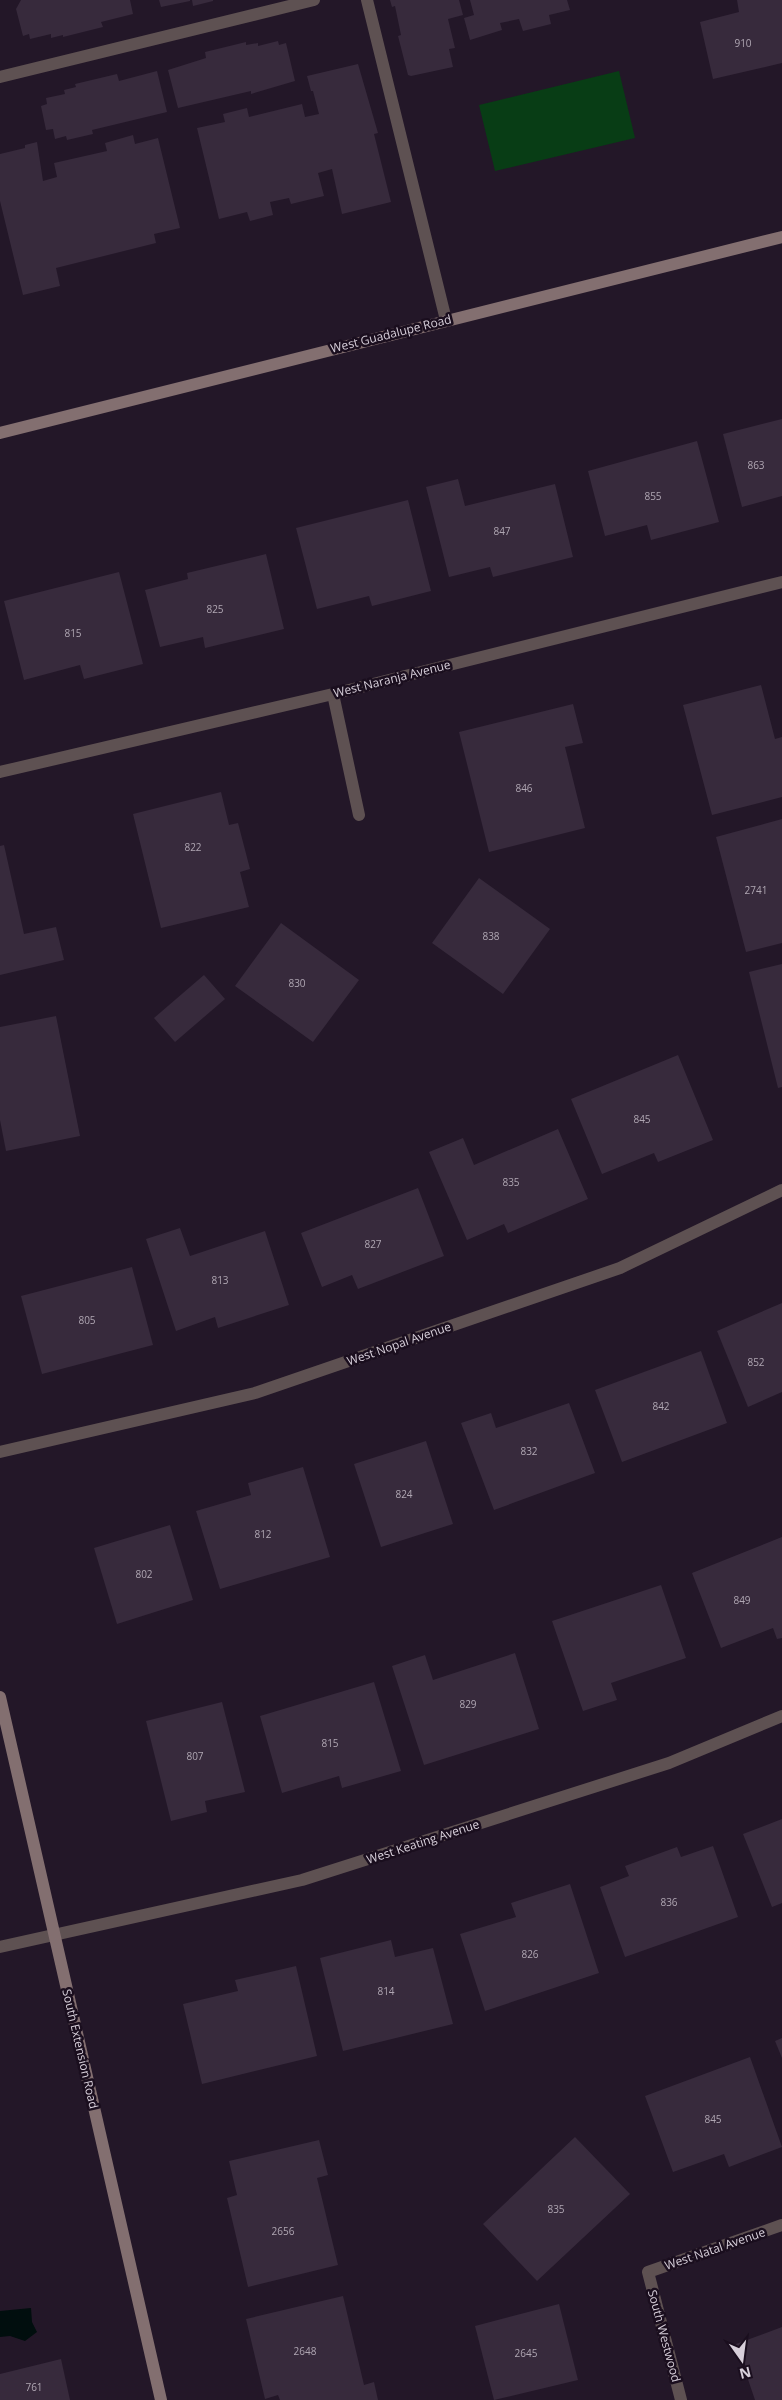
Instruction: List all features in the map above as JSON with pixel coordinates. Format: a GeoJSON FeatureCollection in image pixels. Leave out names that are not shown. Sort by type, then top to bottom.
{"type":"FeatureCollection","features":[{"type":"Feature","properties":{"kind":"main road","name":"West Guadalupe Road"},"geometry":{"type":"LineString","coordinates":[[0,434],[782,236]]}},
{"type":"Feature","properties":{"kind":"main road","name":"South Extension Road"},"geometry":{"type":"LineString","coordinates":[[0,1697],[161,2400]]}},
{"type":"Feature","properties":{"kind":"street"},"geometry":{"type":"LineString","coordinates":[[0,77],[314,0]]}},
{"type":"Feature","properties":{"kind":"street"},"geometry":{"type":"LineString","coordinates":[[367,0],[446,320]]}},
{"type":"Feature","properties":{"kind":"street","name":"West Naranja Avenue"},"geometry":{"type":"LineString","coordinates":[[0,772],[333,694],[782,582]]}},
{"type":"Feature","properties":{"kind":"street"},"geometry":{"type":"LineString","coordinates":[[333,694],[359,815]]}},
{"type":"Feature","properties":{"kind":"street","name":"West Nopal Avenue"},"geometry":{"type":"LineString","coordinates":[[0,1452],[255,1393],[620,1268],[782,1190]]}},
{"type":"Feature","properties":{"kind":"street","name":"West Keating Avenue"},"geometry":{"type":"LineString","coordinates":[[0,1947],[54,1937],[302,1880],[669,1763],[782,1716]]}},
{"type":"Feature","properties":{"kind":"street","name":"West Natal Avenue"},"geometry":{"type":"LineString","coordinates":[[648,2272],[782,2226]]}},
{"type":"Feature","properties":{"kind":"street","name":"South Westwood"},"geometry":{"type":"LineString","coordinates":[[648,2272],[681,2400]]}},
{"type":"Feature","properties":{"kind":"green space"},"geometry":{"type":"Polygon","coordinates":[[[619,71],[635,138],[495,171],[479,105],[619,71]]]}},
{"type":"Feature","properties":{"kind":"shaded area"},"geometry":{"type":"Polygon","coordinates":[[[31,2308],[32,2322],[37,2332],[25,2341],[10,2336],[0,2337],[0,2311],[31,2308]]]}},
{"type":"Feature","properties":{"kind":"building"},"geometry":{"type":"Polygon","coordinates":[[[21,0],[130,0],[133,14],[101,22],[103,27],[63,37],[63,35],[51,38],[51,34],[30,39],[29,34],[23,36],[16,9],[21,0]]]}},
{"type":"Feature","properties":{"kind":"building"},"geometry":{"type":"Polygon","coordinates":[[[159,0],[190,0],[190,1],[161,7],[159,0]]]}},
{"type":"Feature","properties":{"kind":"building"},"geometry":{"type":"Polygon","coordinates":[[[192,0],[213,0],[213,1],[193,6],[192,0]]]}},
{"type":"Feature","properties":{"kind":"building"},"geometry":{"type":"Polygon","coordinates":[[[390,0],[459,0],[463,15],[448,19],[455,48],[449,49],[453,67],[411,76],[408,75],[398,36],[401,35],[395,6],[392,7],[390,0]]]}},
{"type":"Feature","properties":{"kind":"building"},"geometry":{"type":"Polygon","coordinates":[[[470,0],[567,0],[570,10],[549,15],[551,24],[523,31],[519,19],[500,23],[502,30],[470,40],[464,18],[474,15],[470,0]]]}},
{"type":"Feature","properties":{"kind":"building"},"geometry":{"type":"Polygon","coordinates":[[[737,0],[782,0],[782,63],[713,79],[700,22],[739,12],[737,0]]]}},
{"type":"Feature","properties":{"kind":"building"},"geometry":{"type":"Polygon","coordinates":[[[278,41],[279,45],[286,43],[295,81],[251,94],[251,91],[178,108],[168,70],[206,58],[205,52],[246,42],[246,45],[258,43],[258,46],[278,41]]]}},
{"type":"Feature","properties":{"kind":"building"},"geometry":{"type":"Polygon","coordinates":[[[358,64],[378,133],[374,134],[391,202],[342,214],[332,169],[318,173],[324,196],[291,204],[289,198],[270,202],[273,215],[250,221],[247,212],[219,219],[197,128],[225,122],[223,114],[247,108],[249,117],[302,104],[305,117],[319,114],[307,76],[358,64]]]}},
{"type":"Feature","properties":{"kind":"building"},"geometry":{"type":"Polygon","coordinates":[[[157,71],[167,112],[92,130],[93,134],[67,140],[66,136],[55,139],[53,129],[46,130],[41,106],[47,104],[46,98],[65,94],[64,90],[76,87],[75,84],[117,74],[119,81],[157,71]]]}},
{"type":"Feature","properties":{"kind":"building"},"geometry":{"type":"Polygon","coordinates":[[[133,135],[135,144],[158,138],[180,228],[154,234],[156,243],[56,268],[60,286],[23,295],[0,201],[0,154],[25,148],[25,145],[37,142],[43,181],[57,177],[54,163],[107,151],[105,143],[133,135]]]}},
{"type":"Feature","properties":{"kind":"building"},"geometry":{"type":"Polygon","coordinates":[[[782,419],[782,496],[742,507],[723,434],[782,419]]]}},
{"type":"Feature","properties":{"kind":"building"},"geometry":{"type":"Polygon","coordinates":[[[697,441],[719,522],[651,540],[647,525],[605,536],[588,471],[697,441]]]}},
{"type":"Feature","properties":{"kind":"building"},"geometry":{"type":"Polygon","coordinates":[[[458,479],[465,506],[555,484],[573,557],[493,577],[490,567],[449,577],[426,487],[458,479]]]}},
{"type":"Feature","properties":{"kind":"building"},"geometry":{"type":"Polygon","coordinates":[[[408,500],[431,591],[372,606],[369,596],[317,609],[296,528],[408,500]]]}},
{"type":"Feature","properties":{"kind":"building"},"geometry":{"type":"Polygon","coordinates":[[[266,554],[284,629],[205,648],[203,637],[160,647],[145,590],[188,579],[187,573],[266,554]]]}},
{"type":"Feature","properties":{"kind":"building"},"geometry":{"type":"Polygon","coordinates":[[[119,572],[143,664],[84,679],[80,665],[24,680],[4,601],[119,572]]]}},
{"type":"Feature","properties":{"kind":"building"},"geometry":{"type":"Polygon","coordinates":[[[761,685],[775,739],[782,737],[782,797],[712,815],[683,705],[761,685]]]}},
{"type":"Feature","properties":{"kind":"building"},"geometry":{"type":"Polygon","coordinates":[[[573,704],[583,743],[565,747],[585,828],[489,852],[459,732],[573,704]]]}},
{"type":"Feature","properties":{"kind":"building"},"geometry":{"type":"Polygon","coordinates":[[[221,792],[229,825],[238,823],[250,869],[240,872],[249,907],[161,928],[133,814],[221,792]]]}},
{"type":"Feature","properties":{"kind":"building"},"geometry":{"type":"Polygon","coordinates":[[[782,819],[782,943],[746,952],[716,837],[782,819]]]}},
{"type":"Feature","properties":{"kind":"building"},"geometry":{"type":"Polygon","coordinates":[[[4,845],[24,934],[56,927],[64,960],[0,975],[0,846],[4,845]]]}},
{"type":"Feature","properties":{"kind":"building"},"geometry":{"type":"Polygon","coordinates":[[[479,878],[550,929],[503,994],[432,943],[479,878]]]}},
{"type":"Feature","properties":{"kind":"building"},"geometry":{"type":"Polygon","coordinates":[[[281,923],[359,980],[313,1042],[235,986],[281,923]]]}},
{"type":"Feature","properties":{"kind":"building"},"geometry":{"type":"Polygon","coordinates":[[[782,964],[782,1087],[778,1088],[749,972],[782,964]]]}},
{"type":"Feature","properties":{"kind":"building"},"geometry":{"type":"Polygon","coordinates":[[[204,975],[225,999],[175,1042],[154,1018],[204,975]]]}},
{"type":"Feature","properties":{"kind":"building"},"geometry":{"type":"Polygon","coordinates":[[[56,1016],[80,1136],[6,1151],[0,1120],[0,1027],[56,1016]]]}},
{"type":"Feature","properties":{"kind":"building"},"geometry":{"type":"Polygon","coordinates":[[[678,1055],[713,1140],[658,1162],[654,1153],[602,1174],[571,1099],[678,1055]]]}},
{"type":"Feature","properties":{"kind":"building"},"geometry":{"type":"Polygon","coordinates":[[[558,1129],[588,1199],[508,1233],[504,1224],[467,1240],[429,1152],[463,1138],[474,1165],[558,1129]]]}},
{"type":"Feature","properties":{"kind":"building"},"geometry":{"type":"Polygon","coordinates":[[[418,1188],[444,1256],[358,1289],[352,1275],[322,1287],[301,1233],[418,1188]]]}},
{"type":"Feature","properties":{"kind":"building"},"geometry":{"type":"Polygon","coordinates":[[[180,1228],[190,1256],[265,1231],[289,1305],[218,1328],[215,1317],[176,1331],[146,1239],[180,1228]]]}},
{"type":"Feature","properties":{"kind":"building"},"geometry":{"type":"Polygon","coordinates":[[[132,1267],[153,1345],[42,1374],[21,1296],[132,1267]]]}},
{"type":"Feature","properties":{"kind":"building"},"geometry":{"type":"Polygon","coordinates":[[[782,1303],[782,1392],[748,1407],[717,1331],[782,1303]]]}},
{"type":"Feature","properties":{"kind":"building"},"geometry":{"type":"Polygon","coordinates":[[[701,1351],[727,1423],[622,1462],[595,1390],[701,1351]]]}},
{"type":"Feature","properties":{"kind":"building"},"geometry":{"type":"Polygon","coordinates":[[[569,1403],[595,1473],[494,1510],[461,1423],[491,1413],[496,1428],[569,1403]]]}},
{"type":"Feature","properties":{"kind":"building"},"geometry":{"type":"Polygon","coordinates":[[[426,1441],[453,1524],[381,1547],[354,1464],[426,1441]]]}},
{"type":"Feature","properties":{"kind":"building"},"geometry":{"type":"Polygon","coordinates":[[[303,1467],[330,1557],[220,1589],[196,1511],[251,1495],[248,1483],[303,1467]]]}},
{"type":"Feature","properties":{"kind":"building"},"geometry":{"type":"Polygon","coordinates":[[[170,1525],[193,1600],[117,1624],[94,1548],[170,1525]]]}},
{"type":"Feature","properties":{"kind":"building"},"geometry":{"type":"Polygon","coordinates":[[[782,1537],[782,1638],[777,1639],[773,1628],[721,1648],[692,1573],[782,1537]]]}},
{"type":"Feature","properties":{"kind":"building"},"geometry":{"type":"Polygon","coordinates":[[[661,1585],[686,1658],[611,1683],[617,1700],[583,1711],[552,1621],[661,1585]]]}},
{"type":"Feature","properties":{"kind":"building"},"geometry":{"type":"Polygon","coordinates":[[[515,1653],[539,1729],[424,1765],[392,1666],[425,1655],[433,1680],[515,1653]]]}},
{"type":"Feature","properties":{"kind":"building"},"geometry":{"type":"Polygon","coordinates":[[[374,1682],[401,1771],[342,1788],[339,1776],[282,1793],[260,1716],[374,1682]]]}},
{"type":"Feature","properties":{"kind":"building"},"geometry":{"type":"Polygon","coordinates":[[[222,1702],[245,1792],[205,1801],[207,1812],[171,1821],[146,1721],[222,1702]]]}},
{"type":"Feature","properties":{"kind":"building"},"geometry":{"type":"Polygon","coordinates":[[[782,1819],[782,1903],[772,1907],[743,1834],[782,1819]]]}},
{"type":"Feature","properties":{"kind":"building"},"geometry":{"type":"Polygon","coordinates":[[[713,1846],[738,1917],[625,1957],[600,1887],[629,1876],[625,1866],[677,1847],[681,1857],[713,1846]]]}},
{"type":"Feature","properties":{"kind":"building"},"geometry":{"type":"Polygon","coordinates":[[[570,1884],[599,1973],[485,2011],[460,1934],[516,1917],[511,1903],[570,1884]]]}},
{"type":"Feature","properties":{"kind":"building"},"geometry":{"type":"Polygon","coordinates":[[[391,1940],[395,1957],[433,1948],[453,2024],[343,2051],[320,1958],[391,1940]]]}},
{"type":"Feature","properties":{"kind":"building"},"geometry":{"type":"Polygon","coordinates":[[[296,1966],[317,2056],[202,2084],[183,2004],[238,1991],[235,1980],[296,1966]]]}},
{"type":"Feature","properties":{"kind":"building"},"geometry":{"type":"Polygon","coordinates":[[[782,2038],[782,2058],[775,2041],[782,2038]]]}},
{"type":"Feature","properties":{"kind":"building"},"geometry":{"type":"Polygon","coordinates":[[[750,2057],[782,2147],[729,2167],[724,2154],[673,2172],[645,2096],[750,2057]]]}},
{"type":"Feature","properties":{"kind":"building"},"geometry":{"type":"Polygon","coordinates":[[[575,2137],[630,2194],[537,2281],[483,2224],[575,2137]]]}},
{"type":"Feature","properties":{"kind":"building"},"geometry":{"type":"Polygon","coordinates":[[[319,2140],[328,2175],[317,2178],[338,2265],[248,2287],[227,2198],[237,2195],[229,2161],[319,2140]]]}},
{"type":"Feature","properties":{"kind":"building"},"geometry":{"type":"Polygon","coordinates":[[[343,2296],[364,2385],[374,2382],[378,2400],[280,2400],[278,2395],[265,2399],[246,2319],[343,2296]]]}},
{"type":"Feature","properties":{"kind":"building"},"geometry":{"type":"Polygon","coordinates":[[[559,2304],[578,2380],[494,2400],[475,2326],[559,2304]]]}},
{"type":"Feature","properties":{"kind":"building"},"geometry":{"type":"Polygon","coordinates":[[[782,2327],[782,2400],[755,2400],[736,2344],[782,2327]]]}},
{"type":"Feature","properties":{"kind":"building"},"geometry":{"type":"Polygon","coordinates":[[[61,2359],[70,2400],[0,2400],[0,2374],[61,2359]]]}}]}
